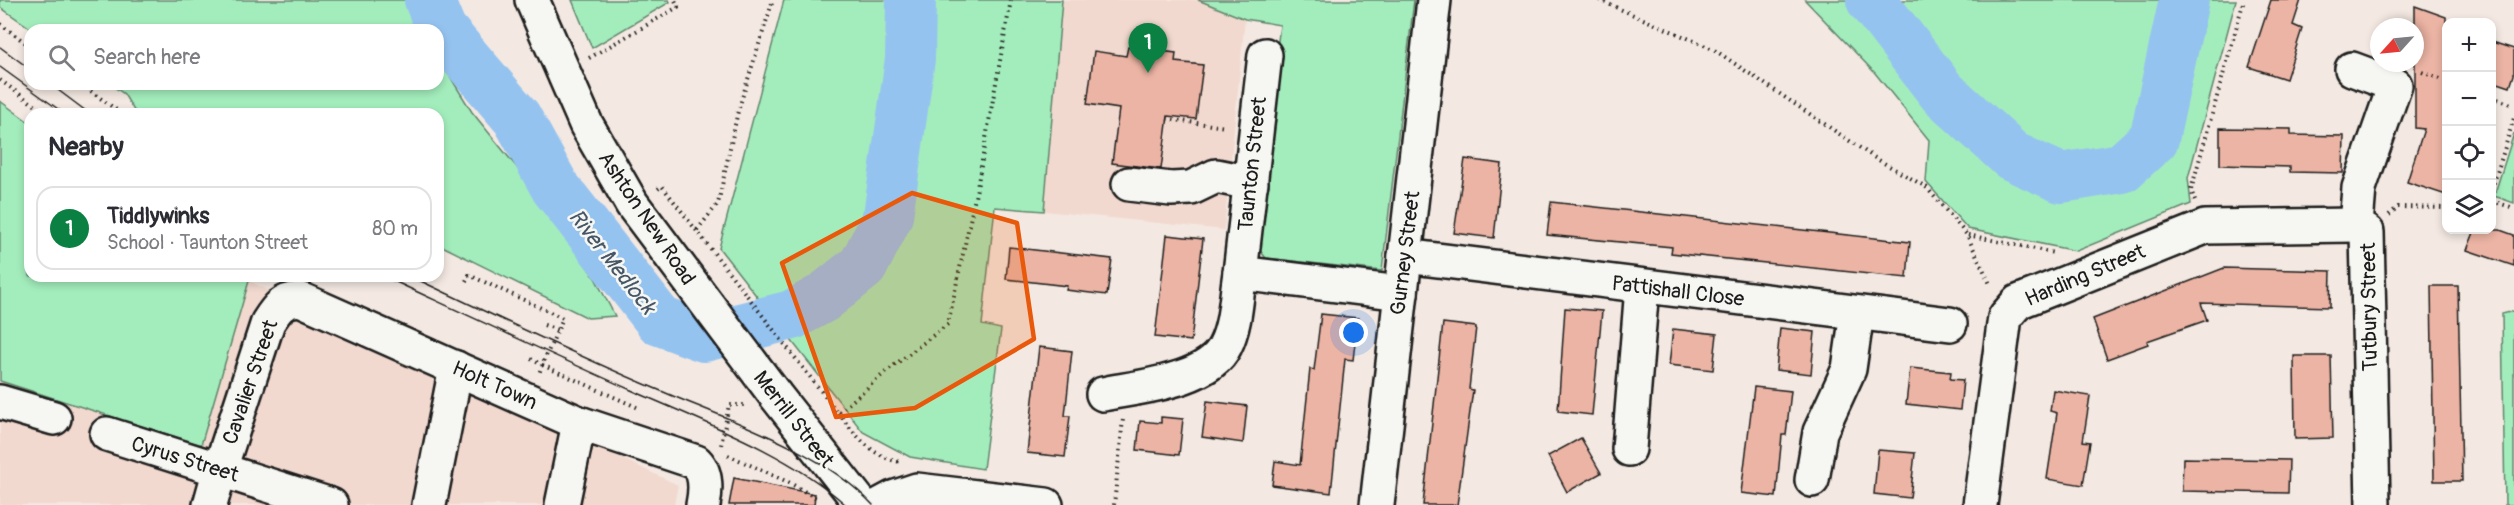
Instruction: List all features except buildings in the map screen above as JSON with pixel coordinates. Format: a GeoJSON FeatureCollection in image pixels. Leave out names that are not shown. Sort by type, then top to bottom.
{"type":"FeatureCollection","features":[{"type":"Feature","properties":{"kind":"street","name":"Ashton New Road"},"geometry":{"type":"LineString","coordinates":[[532,0],[586,124],[609,166],[632,204],[748,360]]}},
{"type":"Feature","properties":{"kind":"street","name":"Gurney Street"},"geometry":{"type":"LineString","coordinates":[[1377,505],[1434,0]]}},
{"type":"Feature","properties":{"kind":"street","name":"Taunton Street"},"geometry":{"type":"LineString","coordinates":[[1115,391],[1197,372],[1218,358],[1224,349],[1231,331],[1240,273],[1265,55]]}},
{"type":"Feature","properties":{"kind":"street","name":"Tutbury Street"},"geometry":{"type":"LineString","coordinates":[[2352,69],[2395,85],[2359,188],[2373,505]]}},
{"type":"Feature","properties":{"kind":"street"},"geometry":{"type":"LineString","coordinates":[[1129,184],[1149,188],[1191,188],[1216,176],[1251,183]]}},
{"type":"Feature","properties":{"kind":"street","name":"Harding Street"},"geometry":{"type":"LineString","coordinates":[[1980,505],[2006,317],[2018,302],[2205,227],[2362,229]]}},
{"type":"Feature","properties":{"kind":"street","name":"Pattishall Close"},"geometry":{"type":"LineString","coordinates":[[1406,256],[1950,324]]}},
{"type":"Feature","properties":{"kind":"street"},"geometry":{"type":"LineString","coordinates":[[1240,273],[1401,293]]}},
{"type":"Feature","properties":{"kind":"street"},"geometry":{"type":"LineString","coordinates":[[1629,449],[1642,287]]}},
{"type":"Feature","properties":{"kind":"street","name":"Holt Town"},"geometry":{"type":"LineString","coordinates":[[288,300],[300,299],[318,306],[579,423],[696,462],[714,452]]}},
{"type":"Feature","properties":{"kind":"street","name":"Cavalier Street"},"geometry":{"type":"LineString","coordinates":[[210,505],[268,322],[278,306],[288,300]]}},
{"type":"Feature","properties":{"kind":"street"},"geometry":{"type":"LineString","coordinates":[[1812,480],[1820,432],[1850,369],[1857,313]]}},
{"type":"Feature","properties":{"kind":"street","name":"Merrill Street"},"geometry":{"type":"LineString","coordinates":[[748,360],[862,505]]}},
{"type":"Feature","properties":{"kind":"street"},"geometry":{"type":"LineString","coordinates":[[429,505],[456,368]]}},
{"type":"Feature","properties":{"kind":"street"},"geometry":{"type":"LineString","coordinates":[[0,402],[54,418]]}},
{"type":"Feature","properties":{"kind":"street"},"geometry":{"type":"LineString","coordinates":[[562,505],[579,423]]}},
{"type":"Feature","properties":{"kind":"street","name":"Cyrus Street"},"geometry":{"type":"LineString","coordinates":[[108,434],[331,505]]}},
{"type":"Feature","properties":{"kind":"street"},"geometry":{"type":"LineString","coordinates":[[703,505],[714,452]]}},
{"type":"Feature","properties":{"kind":"street"},"geometry":{"type":"LineString","coordinates":[[880,505],[917,490],[1046,505]]}},
{"type":"Feature","properties":{"kind":"path"},"geometry":{"type":"LineString","coordinates":[[588,58],[678,7],[675,0]]}},
{"type":"Feature","properties":{"kind":"path"},"geometry":{"type":"LineString","coordinates":[[697,231],[718,204],[738,111],[773,0]]}},
{"type":"Feature","properties":{"kind":"path"},"geometry":{"type":"LineString","coordinates":[[838,413],[888,370],[948,324],[979,177],[1011,0]]}},
{"type":"Feature","properties":{"kind":"path"},"geometry":{"type":"LineString","coordinates":[[1599,0],[1713,49],[1875,158],[1926,187],[1967,235],[2006,317]]}},
{"type":"Feature","properties":{"kind":"path"},"geometry":{"type":"LineString","coordinates":[[2205,227],[2191,190],[2244,0]]}},
{"type":"Feature","properties":{"kind":"path"},"geometry":{"type":"LineString","coordinates":[[0,24],[24,42]]}},
{"type":"Feature","properties":{"kind":"path"},"geometry":{"type":"LineString","coordinates":[[0,80],[39,108]]}},
{"type":"Feature","properties":{"kind":"path"},"geometry":{"type":"LineString","coordinates":[[89,90],[114,108]]}},
{"type":"Feature","properties":{"kind":"path"},"geometry":{"type":"LineString","coordinates":[[2496,98],[2514,105]]}},
{"type":"Feature","properties":{"kind":"path"},"geometry":{"type":"LineString","coordinates":[[2495,180],[2514,118]]}},
{"type":"Feature","properties":{"kind":"path"},"geometry":{"type":"LineString","coordinates":[[1167,119],[1256,131]]}},
{"type":"Feature","properties":{"kind":"path"},"geometry":{"type":"LineString","coordinates":[[2496,202],[2514,208]]}},
{"type":"Feature","properties":{"kind":"path"},"geometry":{"type":"LineString","coordinates":[[2362,229],[2398,207],[2442,208]]}},
{"type":"Feature","properties":{"kind":"path"},"geometry":{"type":"LineString","coordinates":[[1967,235],[2108,265]]}},
{"type":"Feature","properties":{"kind":"path"},"geometry":{"type":"LineString","coordinates":[[466,281],[469,275],[563,318],[542,365]]}},
{"type":"Feature","properties":{"kind":"path"},"geometry":{"type":"LineString","coordinates":[[747,294],[858,438],[877,453],[906,462]]}},
{"type":"Feature","properties":{"kind":"path"},"geometry":{"type":"LineString","coordinates":[[544,325],[558,330]]}},
{"type":"Feature","properties":{"kind":"path"},"geometry":{"type":"LineString","coordinates":[[531,359],[647,412]]}},
{"type":"Feature","properties":{"kind":"path"},"geometry":{"type":"LineString","coordinates":[[1114,505],[1115,391]]}},
{"type":"Feature","properties":{"kind":"path"},"geometry":{"type":"LineString","coordinates":[[748,405],[729,405],[714,452],[788,482],[823,501]]}},
{"type":"Feature","properties":{"kind":"highlighted area"},"geometry":{"type":"Polygon","coordinates":[[[912,193],[1017,223],[1034,339],[915,408],[836,417],[782,263],[912,193]]]}},
{"type":"Feature","properties":{"kind":"shaded area"},"geometry":{"type":"Polygon","coordinates":[[[1062,0],[1198,0],[1245,19],[1224,230],[1044,211],[1062,0]]]}},
{"type":"Feature","properties":{"kind":"shaded area"},"geometry":{"type":"Polygon","coordinates":[[[249,282],[251,282],[678,485],[674,505],[0,505],[0,381],[201,445],[249,282]]]}},
{"type":"Feature","properties":{"kind":"green space"},"geometry":{"type":"Polygon","coordinates":[[[0,0],[407,0],[418,24],[24,24],[0,7],[0,0]]]}},
{"type":"Feature","properties":{"kind":"green space"},"geometry":{"type":"Polygon","coordinates":[[[572,0],[669,0],[670,2],[592,48],[572,0]]]}},
{"type":"Feature","properties":{"kind":"green space"},"geometry":{"type":"Polygon","coordinates":[[[784,0],[1062,0],[1044,211],[995,207],[982,325],[1001,329],[983,469],[910,457],[863,432],[719,248],[784,0]]]}},
{"type":"Feature","properties":{"kind":"green space"},"geometry":{"type":"Polygon","coordinates":[[[1198,0],[1414,0],[1382,271],[1266,258],[1252,241],[1280,25],[1245,19],[1198,0]]]}},
{"type":"Feature","properties":{"kind":"green space"},"geometry":{"type":"Polygon","coordinates":[[[1805,0],[2236,0],[2188,178],[2191,204],[2076,251],[1968,229],[1926,182],[1929,140],[1875,73],[1805,0]]]}},
{"type":"Feature","properties":{"kind":"green space"},"geometry":{"type":"Polygon","coordinates":[[[444,67],[472,112],[519,170],[595,278],[615,316],[588,318],[444,247],[444,108],[132,108],[124,94],[118,90],[444,90],[444,67]]]}},
{"type":"Feature","properties":{"kind":"green space"},"geometry":{"type":"Polygon","coordinates":[[[0,101],[24,119],[24,282],[249,282],[201,445],[0,381],[0,101]]]}},
{"type":"Feature","properties":{"kind":"green space"},"geometry":{"type":"Polygon","coordinates":[[[2514,133],[2514,203],[2496,197],[2496,190],[2514,133]]]}},
{"type":"Feature","properties":{"kind":"green space"},"geometry":{"type":"Polygon","coordinates":[[[2514,311],[2514,505],[2505,505],[2502,314],[2514,311]]]}},
{"type":"Feature","properties":{"kind":"waterway","name":"River Medlock"},"geometry":{"type":"LineString","coordinates":[[429,0],[439,24]]}},
{"type":"Feature","properties":{"kind":"waterway","name":"River Medlock"},"geometry":{"type":"LineString","coordinates":[[444,33],[517,118],[555,187],[660,321],[704,337],[792,315],[823,298],[863,266],[888,216],[910,59],[911,0]]}},
{"type":"Feature","properties":{"kind":"waterway","name":"River Medlock"},"geometry":{"type":"LineString","coordinates":[[1871,0],[1942,92],[2012,156],[2061,178],[2122,168],[2154,139],[2184,0]]}},
{"type":"Feature","properties":{"kind":"tram line"},"geometry":{"type":"LineString","coordinates":[[0,47],[24,65]]}},
{"type":"Feature","properties":{"kind":"tram line"},"geometry":{"type":"LineString","coordinates":[[0,67],[24,84]]}},
{"type":"Feature","properties":{"kind":"tram line"},"geometry":{"type":"LineString","coordinates":[[32,90],[57,108]]}},
{"type":"Feature","properties":{"kind":"tram line"},"geometry":{"type":"LineString","coordinates":[[58,90],[82,108]]}},
{"type":"Feature","properties":{"kind":"tram line"},"geometry":{"type":"LineString","coordinates":[[396,282],[715,426],[798,469],[846,505]]}},
{"type":"Feature","properties":{"kind":"tram line"},"geometry":{"type":"LineString","coordinates":[[423,282],[592,361],[740,423],[799,451],[827,467],[873,505]]}},
{"type":"Feature","properties":{"kind":"place","name":"Tiddlywinks"},"geometry":{"type":"Point","coordinates":[1148,73]}}]}
